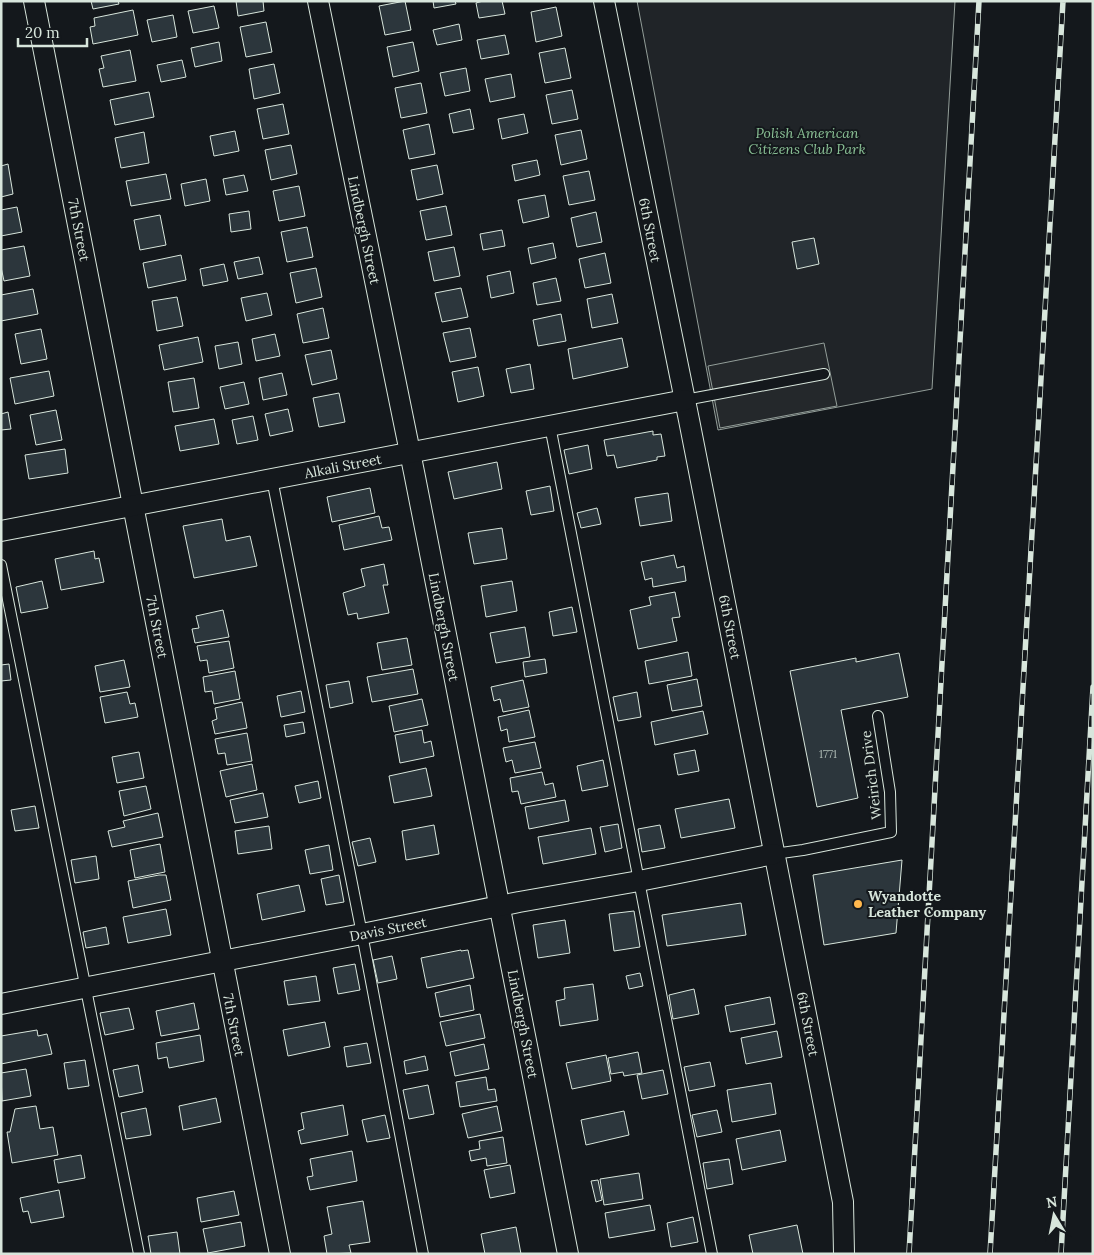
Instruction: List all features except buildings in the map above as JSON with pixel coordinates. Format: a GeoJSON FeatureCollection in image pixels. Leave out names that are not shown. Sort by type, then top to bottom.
{"type":"FeatureCollection","features":[{"type":"Feature","properties":{"kind":"street","name":"7th Street"},"geometry":{"type":"LineString","coordinates":[[34,1],[221,962],[280,1254]]}},
{"type":"Feature","properties":{"kind":"street","name":"Lindbergh Street"},"geometry":{"type":"LineString","coordinates":[[318,1],[410,453],[568,1254]]}},
{"type":"Feature","properties":{"kind":"street","name":"6th Street"},"geometry":{"type":"LineString","coordinates":[[604,1],[685,400],[843,1202],[844,1254]]}},
{"type":"Feature","properties":{"kind":"street","name":"Alkali Street"},"geometry":{"type":"LineString","coordinates":[[1,531],[685,400]]}},
{"type":"Feature","properties":{"kind":"street","name":"Davis Street"},"geometry":{"type":"LineString","coordinates":[[1,1004],[774,854]]}},
{"type":"Feature","properties":{"kind":"lane"},"geometry":{"type":"LineString","coordinates":[[685,400],[824,374]]}},
{"type":"Feature","properties":{"kind":"lane"},"geometry":{"type":"LineString","coordinates":[[550,426],[712,1254]]}},
{"type":"Feature","properties":{"kind":"lane"},"geometry":{"type":"LineString","coordinates":[[272,479],[424,1254]]}},
{"type":"Feature","properties":{"kind":"lane"},"geometry":{"type":"LineString","coordinates":[[1,565],[139,1254]]}},
{"type":"Feature","properties":{"kind":"lane","name":"Weirich Drive"},"geometry":{"type":"LineString","coordinates":[[774,854],[891,832],[890,792],[878,716]]}},
{"type":"Feature","properties":{"kind":"green space","name":"Polish American Citizens Club Park"},"geometry":{"type":"Polygon","coordinates":[[[637,1],[955,1],[932,389],[718,430],[637,1]]]}},
{"type":"Feature","properties":{"kind":"shaded area"},"geometry":{"type":"Polygon","coordinates":[[[824,343],[837,406],[720,428],[708,366],[824,343]]]}},
{"type":"Feature","properties":{"kind":"railway"},"geometry":{"type":"LineString","coordinates":[[909,1254],[979,1]]}},
{"type":"Feature","properties":{"kind":"railway"},"geometry":{"type":"LineString","coordinates":[[990,1254],[1063,1]]}},
{"type":"Feature","properties":{"kind":"railway"},"geometry":{"type":"LineString","coordinates":[[1061,1254],[1093,687]]}},
{"type":"Feature","properties":{"kind":"place","name":"Wyandotte Leather Company"},"geometry":{"type":"Point","coordinates":[858,904]}}]}
